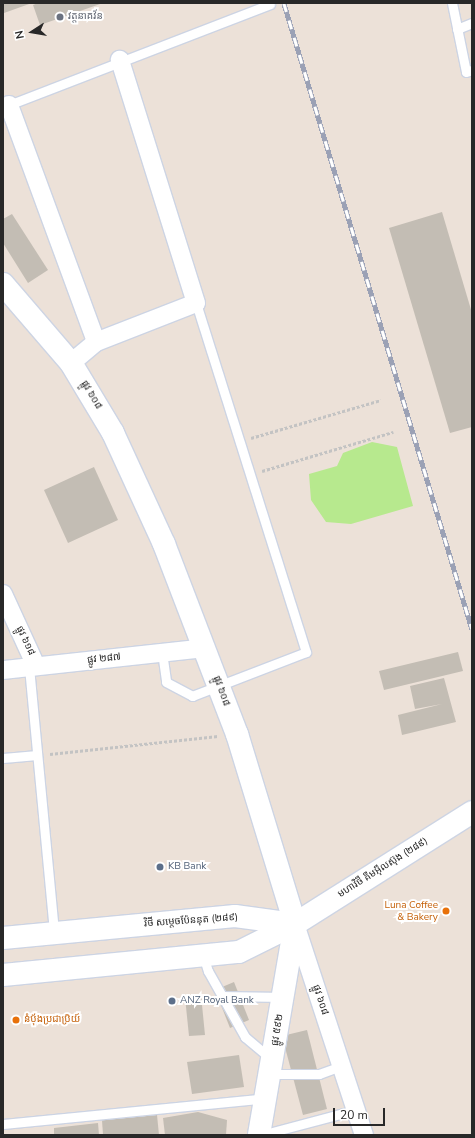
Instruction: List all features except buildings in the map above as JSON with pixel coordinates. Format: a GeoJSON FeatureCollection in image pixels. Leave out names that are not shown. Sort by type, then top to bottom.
{"type":"FeatureCollection","features":[{"type":"Feature","properties":{"kind":"street"},"geometry":{"type":"LineString","coordinates":[[71,363],[96,342],[196,303],[120,60]]}},
{"type":"Feature","properties":{"kind":"street"},"geometry":{"type":"LineString","coordinates":[[6,106],[96,342]]}},
{"type":"Feature","properties":{"kind":"street","name":"ផ្លូវ ៦០៨"},"geometry":{"type":"LineString","coordinates":[[3,284],[71,363],[113,433],[164,544],[237,734],[295,924],[364,1135]]}},
{"type":"Feature","properties":{"kind":"street","name":"ផ្លូវ ៦១៨"},"geometry":{"type":"LineString","coordinates":[[3,594],[33,666]]}},
{"type":"Feature","properties":{"kind":"street","name":"ផ្លូវ ២៨៧"},"geometry":{"type":"LineString","coordinates":[[3,670],[205,648]]}},
{"type":"Feature","properties":{"kind":"street","name":"មហាវិថី គីមអ៊ីលស៊ុង (២៨៩)"},"geometry":{"type":"LineString","coordinates":[[295,924],[472,812]]}},
{"type":"Feature","properties":{"kind":"street","name":"វិថី សម្តេចប៉ែននុត (២៨៩)"},"geometry":{"type":"LineString","coordinates":[[3,938],[235,916],[295,924]]}},
{"type":"Feature","properties":{"kind":"street"},"geometry":{"type":"LineString","coordinates":[[3,975],[239,952],[295,924]]}},
{"type":"Feature","properties":{"kind":"street","name":"ផ្លូវ ៥៩២"},"geometry":{"type":"LineString","coordinates":[[260,1135],[295,924]]}},
{"type":"Feature","properties":{"kind":"lane"},"geometry":{"type":"LineString","coordinates":[[452,3],[466,72],[472,70]]}},
{"type":"Feature","properties":{"kind":"lane"},"geometry":{"type":"LineString","coordinates":[[6,106],[120,60],[270,4]]}},
{"type":"Feature","properties":{"kind":"lane"},"geometry":{"type":"LineString","coordinates":[[457,28],[472,23]]}},
{"type":"Feature","properties":{"kind":"lane"},"geometry":{"type":"LineString","coordinates":[[162,652],[166,682],[192,696],[306,652],[196,303]]}},
{"type":"Feature","properties":{"kind":"lane"},"geometry":{"type":"LineString","coordinates":[[33,666],[38,755],[54,933]]}},
{"type":"Feature","properties":{"kind":"lane"},"geometry":{"type":"LineString","coordinates":[[3,758],[38,755]]}},
{"type":"Feature","properties":{"kind":"lane"},"geometry":{"type":"LineString","coordinates":[[203,955],[221,996],[245,1037],[272,1068],[319,1074],[341,1066]]}},
{"type":"Feature","properties":{"kind":"lane"},"geometry":{"type":"LineString","coordinates":[[221,996],[284,997]]}},
{"type":"Feature","properties":{"kind":"lane"},"geometry":{"type":"LineString","coordinates":[[3,1124],[267,1098]]}},
{"type":"Feature","properties":{"kind":"lane"},"geometry":{"type":"LineString","coordinates":[[260,1135],[355,1110]]}},
{"type":"Feature","properties":{"kind":"path"},"geometry":{"type":"LineString","coordinates":[[239,441],[381,400]]}},
{"type":"Feature","properties":{"kind":"path"},"geometry":{"type":"LineString","coordinates":[[250,475],[393,432]]}},
{"type":"Feature","properties":{"kind":"path"},"geometry":{"type":"LineString","coordinates":[[38,755],[237,734]]}},
{"type":"Feature","properties":{"kind":"green space"},"geometry":{"type":"Polygon","coordinates":[[[372,442],[397,447],[413,506],[351,524],[326,522],[311,500],[309,474],[337,466],[343,453],[372,442]]]}},
{"type":"Feature","properties":{"kind":"railway"},"geometry":{"type":"LineString","coordinates":[[284,3],[472,629]]}},
{"type":"Feature","properties":{"kind":"place","name":"វត្តនាគវ័ន"},"geometry":{"type":"Point","coordinates":[60,17]}},
{"type":"Feature","properties":{"kind":"place","name":"KB Bank"},"geometry":{"type":"Point","coordinates":[160,867]}},
{"type":"Feature","properties":{"kind":"place","name":"Luna Coffee & Bakery"},"geometry":{"type":"Point","coordinates":[446,911]}},
{"type":"Feature","properties":{"kind":"place","name":"ANZ Royal Bank"},"geometry":{"type":"Point","coordinates":[172,1001]}},
{"type":"Feature","properties":{"kind":"place","name":"នំបុ័ងប្រជាប្រិយ៍"},"geometry":{"type":"Point","coordinates":[16,1020]}}]}
